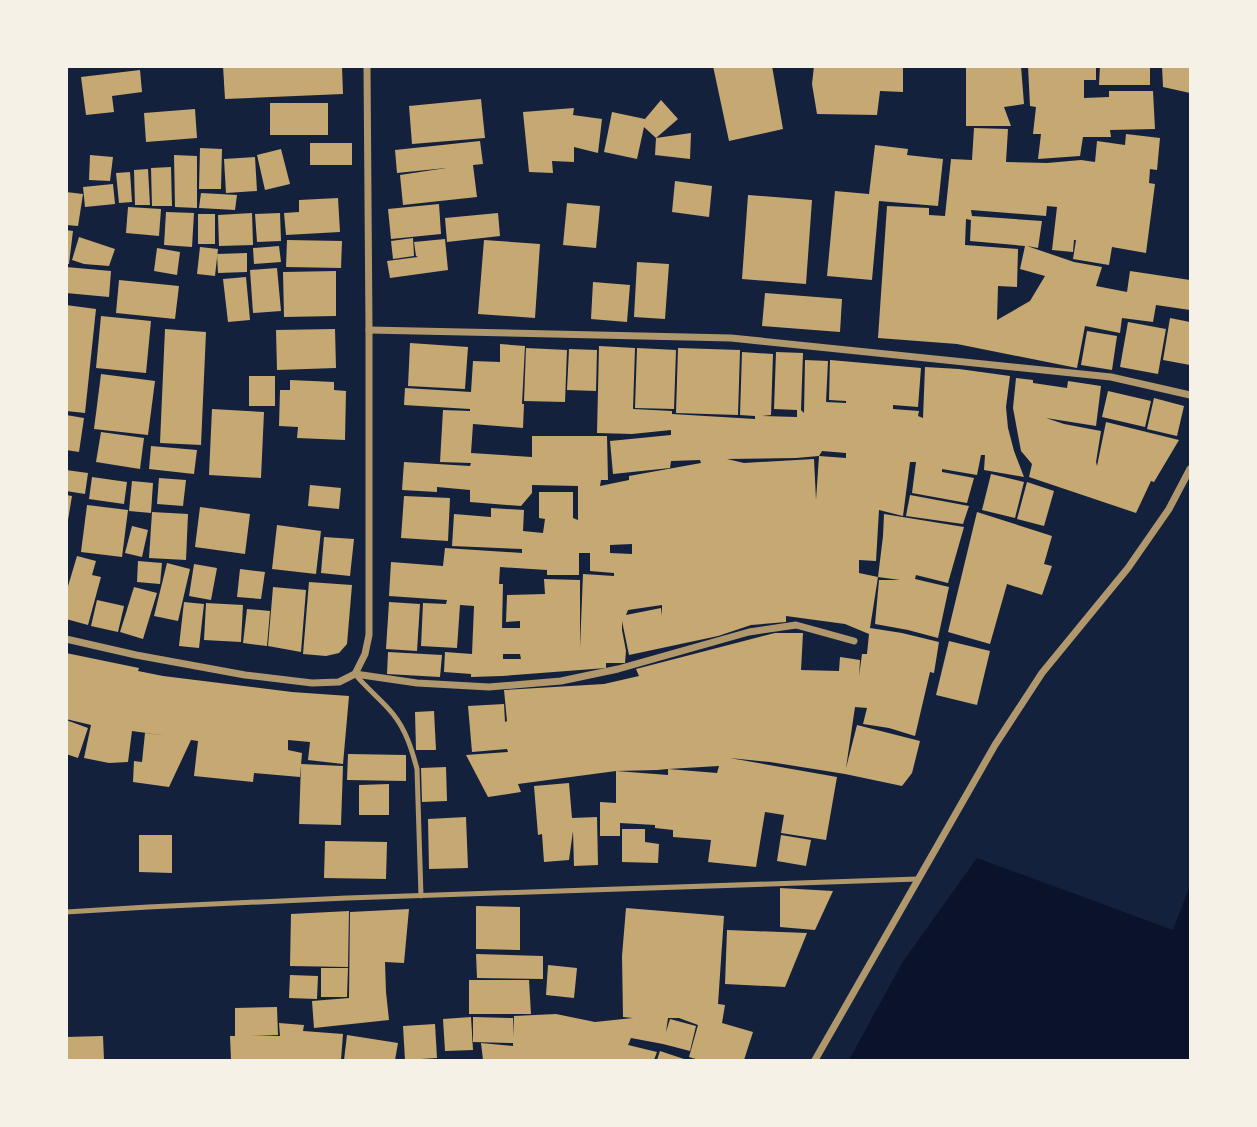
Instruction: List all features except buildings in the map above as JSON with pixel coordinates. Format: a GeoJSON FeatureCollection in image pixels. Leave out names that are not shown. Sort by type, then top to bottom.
{"type":"FeatureCollection","features":[{"type":"Feature","properties":{"kind":"street"},"geometry":{"type":"LineString","coordinates":[[355,674],[365,654],[369,635],[367,66]]}},
{"type":"Feature","properties":{"kind":"street"},"geometry":{"type":"LineString","coordinates":[[369,330],[731,338],[1111,377],[1191,395]]}},
{"type":"Feature","properties":{"kind":"street"},"geometry":{"type":"LineString","coordinates":[[815,1060],[995,745],[1042,673],[1128,568],[1170,509],[1191,468]]}},
{"type":"Feature","properties":{"kind":"street"},"geometry":{"type":"LineString","coordinates":[[66,639],[245,675],[312,683],[339,682],[355,674],[417,683],[489,687],[573,679],[749,632],[796,625],[854,641]]}},
{"type":"Feature","properties":{"kind":"lane"},"geometry":{"type":"LineString","coordinates":[[355,674],[395,716],[412,751],[417,769],[421,896]]}},
{"type":"Feature","properties":{"kind":"lane"},"geometry":{"type":"LineString","coordinates":[[66,912],[421,896],[918,879]]}},
{"type":"Feature","properties":{"kind":"water"},"geometry":{"type":"Polygon","coordinates":[[[977,858],[1173,930],[1190,885],[1190,1060],[849,1060],[902,963],[977,858]]]}}]}
